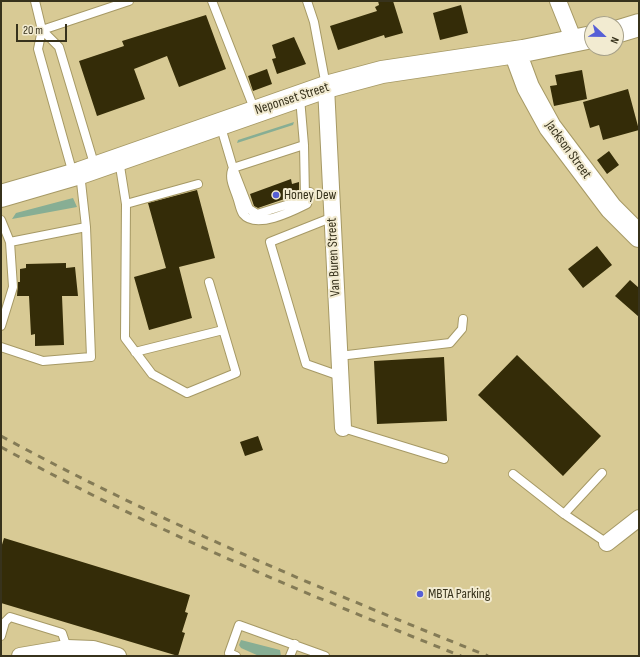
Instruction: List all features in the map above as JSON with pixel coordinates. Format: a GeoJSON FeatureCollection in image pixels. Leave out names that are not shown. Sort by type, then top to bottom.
{"type":"FeatureCollection","features":[{"type":"Feature","properties":{"kind":"main road"},"geometry":{"type":"LineString","coordinates":[[624,30],[639,25]]}},
{"type":"Feature","properties":{"kind":"main road","name":"Neponset Street"},"geometry":{"type":"LineString","coordinates":[[1,196],[83,172],[255,110],[326,87],[382,72],[514,52],[583,39]]}},
{"type":"Feature","properties":{"kind":"main road","name":"Jackson Street"},"geometry":{"type":"LineString","coordinates":[[514,52],[528,87],[550,128],[611,208],[639,236]]}},
{"type":"Feature","properties":{"kind":"street"},"geometry":{"type":"LineString","coordinates":[[558,1],[583,39]]}},
{"type":"Feature","properties":{"kind":"street","name":"Van Buren Street"},"geometry":{"type":"LineString","coordinates":[[326,87],[343,428]]}},
{"type":"Feature","properties":{"kind":"street"},"geometry":{"type":"LineString","coordinates":[[608,544],[638,522]]}},
{"type":"Feature","properties":{"kind":"street"},"geometry":{"type":"LineString","coordinates":[[20,656],[67,648],[93,649],[118,656]]}},
{"type":"Feature","properties":{"kind":"lane"},"geometry":{"type":"LineString","coordinates":[[35,1],[42,30],[38,49],[83,172]]}},
{"type":"Feature","properties":{"kind":"lane"},"geometry":{"type":"LineString","coordinates":[[42,30],[129,1]]}},
{"type":"Feature","properties":{"kind":"lane"},"geometry":{"type":"LineString","coordinates":[[212,1],[255,110]]}},
{"type":"Feature","properties":{"kind":"lane"},"geometry":{"type":"LineString","coordinates":[[307,1],[314,22],[326,87]]}},
{"type":"Feature","properties":{"kind":"lane"},"geometry":{"type":"LineString","coordinates":[[1,347],[43,361],[91,357],[83,172],[59,47],[42,30]]}},
{"type":"Feature","properties":{"kind":"lane"},"geometry":{"type":"LineString","coordinates":[[220,123],[233,168],[249,209],[253,213],[257,214],[292,203],[305,197],[304,145],[299,95]]}},
{"type":"Feature","properties":{"kind":"lane"},"geometry":{"type":"LineString","coordinates":[[233,168],[304,145]]}},
{"type":"Feature","properties":{"kind":"lane"},"geometry":{"type":"LineString","coordinates":[[118,160],[126,204],[125,338],[152,374],[187,393],[236,373],[209,282]]}},
{"type":"Feature","properties":{"kind":"lane"},"geometry":{"type":"LineString","coordinates":[[126,204],[198,184]]}},
{"type":"Feature","properties":{"kind":"lane"},"geometry":{"type":"LineString","coordinates":[[332,217],[270,242],[306,364],[340,376]]}},
{"type":"Feature","properties":{"kind":"lane"},"geometry":{"type":"LineString","coordinates":[[1,220],[10,242],[13,286],[1,326]]}},
{"type":"Feature","properties":{"kind":"lane"},"geometry":{"type":"LineString","coordinates":[[10,242],[86,227]]}},
{"type":"Feature","properties":{"kind":"lane"},"geometry":{"type":"LineString","coordinates":[[339,356],[450,343],[462,328],[463,319]]}},
{"type":"Feature","properties":{"kind":"lane"},"geometry":{"type":"LineString","coordinates":[[135,352],[223,330]]}},
{"type":"Feature","properties":{"kind":"lane"},"geometry":{"type":"LineString","coordinates":[[343,428],[444,459]]}},
{"type":"Feature","properties":{"kind":"lane"},"geometry":{"type":"LineString","coordinates":[[564,514],[602,473]]}},
{"type":"Feature","properties":{"kind":"lane"},"geometry":{"type":"LineString","coordinates":[[513,474],[564,514],[608,544]]}},
{"type":"Feature","properties":{"kind":"lane"},"geometry":{"type":"LineString","coordinates":[[1,636],[5,622],[10,617],[62,634],[67,648]]}},
{"type":"Feature","properties":{"kind":"lane"},"geometry":{"type":"LineString","coordinates":[[236,656],[229,653],[239,625],[326,656]]}},
{"type":"Feature","properties":{"kind":"lane"},"geometry":{"type":"LineString","coordinates":[[290,656],[295,644]]}},
{"type":"Feature","properties":{"kind":"green space"},"geometry":{"type":"Polygon","coordinates":[[[294,122],[293,125],[237,143],[238,140],[294,122]]]}},
{"type":"Feature","properties":{"kind":"green space"},"geometry":{"type":"Polygon","coordinates":[[[73,198],[77,207],[12,219],[16,213],[73,198]]]}},
{"type":"Feature","properties":{"kind":"green space"},"geometry":{"type":"Polygon","coordinates":[[[241,640],[280,650],[281,656],[259,656],[241,648],[239,645],[241,640]]]}},
{"type":"Feature","properties":{"kind":"building"},"geometry":{"type":"Polygon","coordinates":[[[378,1],[393,1],[403,33],[385,38],[384,35],[338,50],[330,26],[377,11],[375,7],[379,5],[378,1]]]}},
{"type":"Feature","properties":{"kind":"building"},"geometry":{"type":"Polygon","coordinates":[[[461,5],[468,33],[440,40],[433,13],[461,5]]]}},
{"type":"Feature","properties":{"kind":"building"},"geometry":{"type":"Polygon","coordinates":[[[206,15],[226,69],[179,87],[167,56],[134,69],[145,99],[97,116],[79,61],[124,46],[122,41],[206,15]]]}},
{"type":"Feature","properties":{"kind":"building"},"geometry":{"type":"Polygon","coordinates":[[[294,37],[306,64],[277,74],[272,59],[276,58],[272,45],[294,37]]]}},
{"type":"Feature","properties":{"kind":"building"},"geometry":{"type":"Polygon","coordinates":[[[267,69],[272,84],[253,91],[248,76],[267,69]]]}},
{"type":"Feature","properties":{"kind":"building"},"geometry":{"type":"Polygon","coordinates":[[[582,70],[587,99],[554,106],[550,86],[557,85],[555,75],[582,70]]]}},
{"type":"Feature","properties":{"kind":"building"},"geometry":{"type":"Polygon","coordinates":[[[628,89],[639,130],[603,140],[599,125],[590,128],[583,102],[628,89]]]}},
{"type":"Feature","properties":{"kind":"building"},"geometry":{"type":"Polygon","coordinates":[[[609,151],[619,165],[607,174],[597,160],[609,151]]]}},
{"type":"Feature","properties":{"kind":"building","name":"Honey Dew"},"geometry":{"type":"Polygon","coordinates":[[[291,179],[292,184],[299,182],[299,194],[258,208],[254,206],[250,194],[291,179]]]}},
{"type":"Feature","properties":{"kind":"building"},"geometry":{"type":"Polygon","coordinates":[[[197,190],[215,258],[179,267],[192,318],[149,330],[134,277],[166,268],[148,203],[197,190]]]}},
{"type":"Feature","properties":{"kind":"building"},"geometry":{"type":"Polygon","coordinates":[[[597,246],[612,265],[583,288],[568,269],[597,246]]]}},
{"type":"Feature","properties":{"kind":"building"},"geometry":{"type":"Polygon","coordinates":[[[66,263],[66,268],[75,267],[78,296],[62,296],[64,345],[35,346],[35,334],[31,335],[29,296],[17,296],[18,282],[20,282],[20,269],[26,268],[26,264],[66,263]]]}},
{"type":"Feature","properties":{"kind":"building"},"geometry":{"type":"Polygon","coordinates":[[[630,280],[639,288],[639,317],[615,296],[630,280]]]}},
{"type":"Feature","properties":{"kind":"building"},"geometry":{"type":"Polygon","coordinates":[[[517,355],[601,436],[563,476],[478,395],[517,355]]]}},
{"type":"Feature","properties":{"kind":"building"},"geometry":{"type":"Polygon","coordinates":[[[444,357],[447,421],[377,424],[374,361],[444,357]]]}},
{"type":"Feature","properties":{"kind":"building"},"geometry":{"type":"Polygon","coordinates":[[[258,436],[263,450],[245,456],[240,442],[258,436]]]}},
{"type":"Feature","properties":{"kind":"building"},"geometry":{"type":"Polygon","coordinates":[[[4,538],[190,595],[185,612],[188,613],[182,632],[185,633],[178,656],[1,603],[1,548],[4,538]]]}},
{"type":"Feature","properties":{"kind":"railway"},"geometry":{"type":"LineString","coordinates":[[1,436],[180,526],[364,606],[488,656]]}},
{"type":"Feature","properties":{"kind":"railway"},"geometry":{"type":"LineString","coordinates":[[1,447],[113,505],[228,559],[344,609],[461,656]]}},
{"type":"Feature","properties":{"kind":"place","name":"Honey Dew"},"geometry":{"type":"Point","coordinates":[276,195]}},
{"type":"Feature","properties":{"kind":"place","name":"MBTA Parking"},"geometry":{"type":"Point","coordinates":[420,594]}}]}
